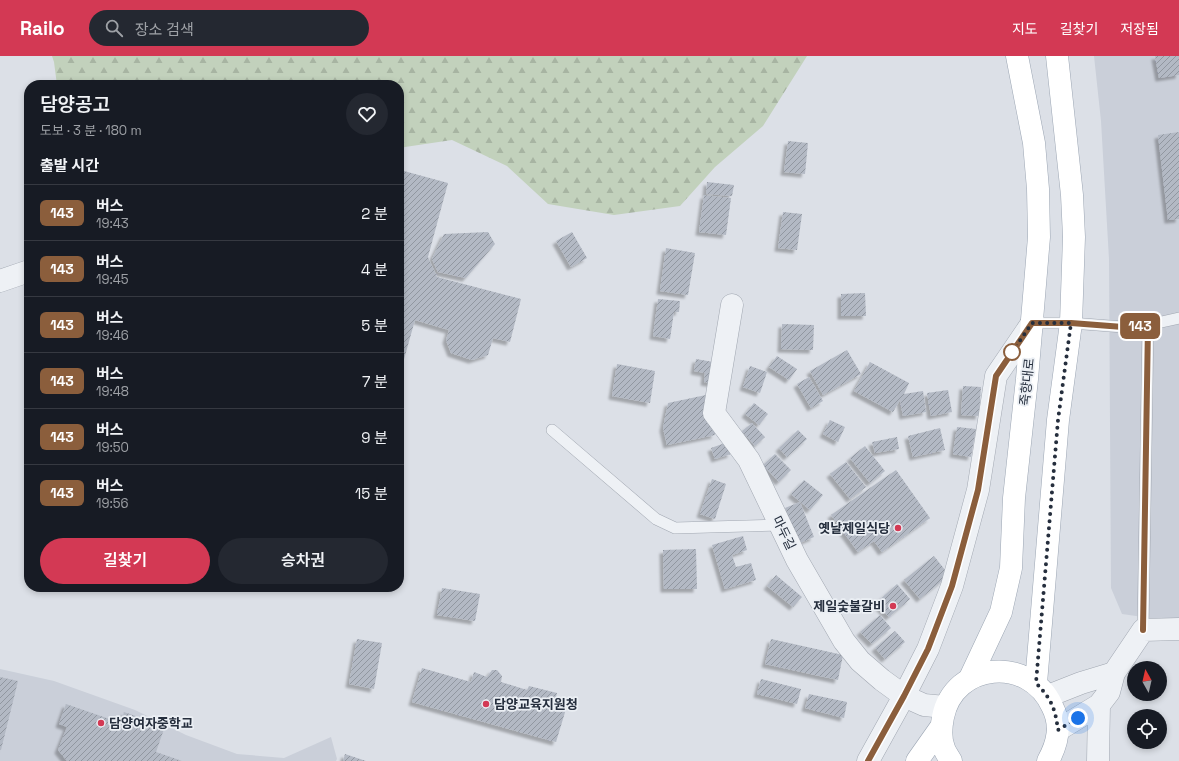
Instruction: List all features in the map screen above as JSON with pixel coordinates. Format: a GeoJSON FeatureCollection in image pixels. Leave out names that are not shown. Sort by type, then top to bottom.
{"type":"FeatureCollection","features":[{"type":"Feature","properties":{"kind":"main road","name":"죽향대로"},"geometry":{"type":"LineString","coordinates":[[970,678],[1001,612],[1011,568],[1014,498],[1027,379],[1039,237],[1038,189],[1034,143],[1018,56]]}},
{"type":"Feature","properties":{"kind":"main road"},"geometry":{"type":"LineString","coordinates":[[1042,690],[1058,420],[1071,323],[1074,237],[1072,195],[1057,56]]}},
{"type":"Feature","properties":{"kind":"main road"},"geometry":{"type":"LineString","coordinates":[[918,761],[943,717],[955,690],[970,678],[986,672],[1004,671],[1021,674],[1042,690],[1056,712],[1058,730],[1055,748],[1048,761]]}},
{"type":"Feature","properties":{"kind":"main road"},"geometry":{"type":"LineString","coordinates":[[943,717],[944,748],[951,761]]}},
{"type":"Feature","properties":{"kind":"street"},"geometry":{"type":"LineString","coordinates":[[0,281],[24,273]]}},
{"type":"Feature","properties":{"kind":"street","name":"마두길"},"geometry":{"type":"LineString","coordinates":[[732,304],[714,413],[749,460],[797,560],[844,641],[860,661],[882,680],[904,696],[943,717]]}},
{"type":"Feature","properties":{"kind":"street"},"geometry":{"type":"LineString","coordinates":[[868,761],[928,649],[952,586],[978,490],[996,376],[1032,323]]}},
{"type":"Feature","properties":{"kind":"street"},"geometry":{"type":"LineString","coordinates":[[1058,730],[1099,705],[1109,692],[1114,673],[1143,630],[1179,629]]}},
{"type":"Feature","properties":{"kind":"street"},"geometry":{"type":"LineString","coordinates":[[1042,690],[1081,683],[1114,673]]}},
{"type":"Feature","properties":{"kind":"street"},"geometry":{"type":"LineString","coordinates":[[1098,761],[1099,705]]}},
{"type":"Feature","properties":{"kind":"lane"},"geometry":{"type":"LineString","coordinates":[[1032,323],[1071,323],[1123,327],[1148,325],[1179,318]]}},
{"type":"Feature","properties":{"kind":"lane"},"geometry":{"type":"LineString","coordinates":[[1143,630],[1148,325]]}},
{"type":"Feature","properties":{"kind":"lane"},"geometry":{"type":"LineString","coordinates":[[552,430],[656,519],[675,528],[780,525]]}},
{"type":"Feature","properties":{"kind":"shaded area"},"geometry":{"type":"Polygon","coordinates":[[[1094,56],[1179,56],[1179,618],[1157,619],[1122,614],[1111,588],[1109,259],[1101,121],[1094,56]]]}},
{"type":"Feature","properties":{"kind":"shaded area","name":"담양여자중학교"},"geometry":{"type":"Polygon","coordinates":[[[0,669],[54,681],[135,710],[186,735],[237,754],[284,758],[331,737],[337,759],[336,761],[0,761],[0,669]]]}},
{"type":"Feature","properties":{"kind":"green space"},"geometry":{"type":"Polygon","coordinates":[[[52,56],[807,56],[763,126],[715,167],[680,206],[614,215],[548,204],[507,166],[452,140],[404,147],[404,80],[56,80],[52,56]]]}},
{"type":"Feature","properties":{"kind":"building"},"geometry":{"type":"Polygon","coordinates":[[[1155,56],[1179,56],[1179,75],[1159,78],[1155,56]]]}},
{"type":"Feature","properties":{"kind":"building"},"geometry":{"type":"Polygon","coordinates":[[[1179,132],[1179,219],[1168,220],[1158,135],[1179,132]]]}},
{"type":"Feature","properties":{"kind":"building"},"geometry":{"type":"Polygon","coordinates":[[[788,141],[808,143],[805,174],[784,172],[788,141]]]}},
{"type":"Feature","properties":{"kind":"building"},"geometry":{"type":"Polygon","coordinates":[[[404,171],[448,183],[428,257],[437,277],[521,299],[510,342],[493,338],[488,355],[472,360],[451,353],[446,340],[449,330],[415,320],[404,359],[404,171]]]}},
{"type":"Feature","properties":{"kind":"building"},"geometry":{"type":"Polygon","coordinates":[[[707,182],[734,185],[732,196],[706,194],[707,182]]]}},
{"type":"Feature","properties":{"kind":"building"},"geometry":{"type":"Polygon","coordinates":[[[704,195],[731,198],[726,235],[699,232],[704,195]]]}},
{"type":"Feature","properties":{"kind":"building"},"geometry":{"type":"Polygon","coordinates":[[[783,212],[802,214],[797,250],[778,248],[783,212]]]}},
{"type":"Feature","properties":{"kind":"building"},"geometry":{"type":"Polygon","coordinates":[[[488,232],[495,244],[466,278],[438,272],[432,259],[444,234],[488,232]]]}},
{"type":"Feature","properties":{"kind":"building"},"geometry":{"type":"Polygon","coordinates":[[[572,232],[587,258],[571,267],[556,241],[572,232]]]}},
{"type":"Feature","properties":{"kind":"building"},"geometry":{"type":"Polygon","coordinates":[[[666,248],[695,253],[688,295],[660,291],[666,248]]]}},
{"type":"Feature","properties":{"kind":"building"},"geometry":{"type":"Polygon","coordinates":[[[865,293],[866,316],[841,316],[841,294],[865,293]]]}},
{"type":"Feature","properties":{"kind":"building"},"geometry":{"type":"Polygon","coordinates":[[[658,299],[680,301],[679,312],[674,312],[670,339],[653,336],[658,299]]]}},
{"type":"Feature","properties":{"kind":"building"},"geometry":{"type":"Polygon","coordinates":[[[782,324],[814,325],[813,350],[781,349],[782,324]]]}},
{"type":"Feature","properties":{"kind":"building"},"geometry":{"type":"Polygon","coordinates":[[[847,350],[861,374],[823,395],[810,371],[847,350]]]}},
{"type":"Feature","properties":{"kind":"building"},"geometry":{"type":"Polygon","coordinates":[[[777,356],[797,369],[789,380],[769,367],[777,356]]]}},
{"type":"Feature","properties":{"kind":"building"},"geometry":{"type":"Polygon","coordinates":[[[696,359],[719,363],[715,384],[704,382],[705,373],[694,371],[696,359]]]}},
{"type":"Feature","properties":{"kind":"building"},"geometry":{"type":"Polygon","coordinates":[[[870,362],[909,383],[904,394],[923,391],[926,412],[903,416],[900,400],[893,412],[854,391],[870,362]]]}},
{"type":"Feature","properties":{"kind":"building"},"geometry":{"type":"Polygon","coordinates":[[[617,364],[655,371],[650,403],[612,396],[617,364]]]}},
{"type":"Feature","properties":{"kind":"building"},"geometry":{"type":"Polygon","coordinates":[[[750,366],[767,372],[760,393],[743,387],[750,366]]]}},
{"type":"Feature","properties":{"kind":"building"},"geometry":{"type":"Polygon","coordinates":[[[809,377],[823,401],[811,408],[797,384],[809,377]]]}},
{"type":"Feature","properties":{"kind":"building"},"geometry":{"type":"Polygon","coordinates":[[[963,386],[981,387],[979,416],[961,415],[963,386]]]}},
{"type":"Feature","properties":{"kind":"building"},"geometry":{"type":"Polygon","coordinates":[[[948,390],[952,412],[931,416],[927,393],[948,390]]]}},
{"type":"Feature","properties":{"kind":"building"},"geometry":{"type":"Polygon","coordinates":[[[706,395],[715,435],[667,445],[663,428],[668,403],[706,395]]]}},
{"type":"Feature","properties":{"kind":"building"},"geometry":{"type":"Polygon","coordinates":[[[754,403],[768,414],[759,425],[745,414],[754,403]]]}},
{"type":"Feature","properties":{"kind":"building"},"geometry":{"type":"Polygon","coordinates":[[[830,420],[845,427],[838,442],[823,434],[830,420]]]}},
{"type":"Feature","properties":{"kind":"building"},"geometry":{"type":"Polygon","coordinates":[[[752,423],[765,437],[755,446],[742,431],[752,423]]]}},
{"type":"Feature","properties":{"kind":"building"},"geometry":{"type":"Polygon","coordinates":[[[957,427],[976,429],[971,457],[953,454],[957,427]]]}},
{"type":"Feature","properties":{"kind":"building"},"geometry":{"type":"Polygon","coordinates":[[[940,428],[945,450],[913,457],[908,436],[940,428]]]}},
{"type":"Feature","properties":{"kind":"building"},"geometry":{"type":"Polygon","coordinates":[[[798,430],[807,439],[787,457],[779,448],[798,430]]]}},
{"type":"Feature","properties":{"kind":"building"},"geometry":{"type":"Polygon","coordinates":[[[897,437],[899,449],[875,453],[872,442],[897,437]]]}},
{"type":"Feature","properties":{"kind":"building"},"geometry":{"type":"Polygon","coordinates":[[[728,442],[731,454],[715,459],[711,448],[728,442]]]}},
{"type":"Feature","properties":{"kind":"building"},"geometry":{"type":"Polygon","coordinates":[[[865,446],[885,471],[870,483],[850,458],[865,446]]]}},
{"type":"Feature","properties":{"kind":"building"},"geometry":{"type":"Polygon","coordinates":[[[775,454],[791,470],[779,482],[763,465],[775,454]]]}},
{"type":"Feature","properties":{"kind":"building"},"geometry":{"type":"Polygon","coordinates":[[[846,462],[866,487],[850,499],[830,474],[846,462]]]}},
{"type":"Feature","properties":{"kind":"building"},"geometry":{"type":"Polygon","coordinates":[[[896,470],[930,518],[882,552],[874,541],[858,552],[831,515],[896,470]]]}},
{"type":"Feature","properties":{"kind":"building"},"geometry":{"type":"Polygon","coordinates":[[[712,479],[726,484],[715,519],[700,514],[712,479]]]}},
{"type":"Feature","properties":{"kind":"building"},"geometry":{"type":"Polygon","coordinates":[[[804,480],[823,495],[810,510],[791,494],[804,480]]]}},
{"type":"Feature","properties":{"kind":"building"},"geometry":{"type":"Polygon","coordinates":[[[800,502],[814,537],[800,543],[785,508],[800,502]]]}},
{"type":"Feature","properties":{"kind":"building"},"geometry":{"type":"Polygon","coordinates":[[[743,536],[747,550],[732,555],[736,567],[751,563],[756,580],[725,589],[712,545],[743,536]]]}},
{"type":"Feature","properties":{"kind":"building"},"geometry":{"type":"Polygon","coordinates":[[[696,549],[697,589],[664,589],[663,550],[696,549]]]}},
{"type":"Feature","properties":{"kind":"building"},"geometry":{"type":"Polygon","coordinates":[[[934,556],[949,575],[920,599],[904,580],[934,556]]]}},
{"type":"Feature","properties":{"kind":"building"},"geometry":{"type":"Polygon","coordinates":[[[776,575],[802,597],[793,607],[767,586],[776,575]]]}},
{"type":"Feature","properties":{"kind":"building"},"geometry":{"type":"Polygon","coordinates":[[[897,584],[910,599],[889,617],[876,603],[897,584]]]}},
{"type":"Feature","properties":{"kind":"building"},"geometry":{"type":"Polygon","coordinates":[[[442,588],[480,594],[475,621],[437,615],[442,588]]]}},
{"type":"Feature","properties":{"kind":"building"},"geometry":{"type":"Polygon","coordinates":[[[880,615],[891,628],[872,644],[860,632],[880,615]]]}},
{"type":"Feature","properties":{"kind":"building"},"geometry":{"type":"Polygon","coordinates":[[[895,631],[905,642],[885,659],[875,648],[895,631]]]}},
{"type":"Feature","properties":{"kind":"building"},"geometry":{"type":"Polygon","coordinates":[[[357,639],[382,643],[374,689],[349,684],[357,639]]]}},
{"type":"Feature","properties":{"kind":"building"},"geometry":{"type":"Polygon","coordinates":[[[771,639],[843,655],[838,680],[765,664],[771,639]]]}},
{"type":"Feature","properties":{"kind":"building","name":"담양교육지원청"},"geometry":{"type":"Polygon","coordinates":[[[422,668],[471,682],[474,672],[487,677],[492,670],[497,670],[502,676],[501,682],[527,690],[529,686],[557,693],[554,705],[566,709],[556,742],[412,702],[422,668]]]}},
{"type":"Feature","properties":{"kind":"building"},"geometry":{"type":"Polygon","coordinates":[[[0,677],[18,681],[1,750],[0,750],[0,677]]]}},
{"type":"Feature","properties":{"kind":"building"},"geometry":{"type":"Polygon","coordinates":[[[761,679],[801,689],[797,704],[757,694],[761,679]]]}},
{"type":"Feature","properties":{"kind":"building"},"geometry":{"type":"Polygon","coordinates":[[[809,694],[847,702],[844,718],[805,708],[809,694]]]}},
{"type":"Feature","properties":{"kind":"building"},"geometry":{"type":"Polygon","coordinates":[[[66,704],[121,723],[124,712],[165,726],[156,752],[182,761],[67,761],[58,750],[67,727],[59,724],[66,704]]]}},
{"type":"Feature","properties":{"kind":"building"},"geometry":{"type":"Polygon","coordinates":[[[345,754],[366,761],[343,761],[345,754]]]}},
{"type":"Feature","properties":{"kind":"bus line","name":"143"},"geometry":{"type":"LineString","coordinates":[[868,761],[928,649],[952,586],[978,490],[984,461],[986,436],[996,376],[1032,323],[1071,323],[1123,327],[1148,325],[1143,630]]}},
{"type":"Feature","properties":{"kind":"place","name":"옛날제일식당"},"geometry":{"type":"Point","coordinates":[898,528]}},
{"type":"Feature","properties":{"kind":"place","name":"제일숯불갈비"},"geometry":{"type":"Point","coordinates":[893,606]}},
{"type":"Feature","properties":{"kind":"place","name":"담양교육지원청"},"geometry":{"type":"Point","coordinates":[486,704]}},
{"type":"Feature","properties":{"kind":"place","name":"담양여자중학교"},"geometry":{"type":"Point","coordinates":[101,723]}},
{"type":"Feature","properties":{"kind":"route"},"geometry":{"type":"LineString","coordinates":[[1012,352],[1010,355],[1032,323],[1071,323],[1058,420],[1036,683],[1048,696],[1056,712],[1058,730],[1078,718]]}}]}
